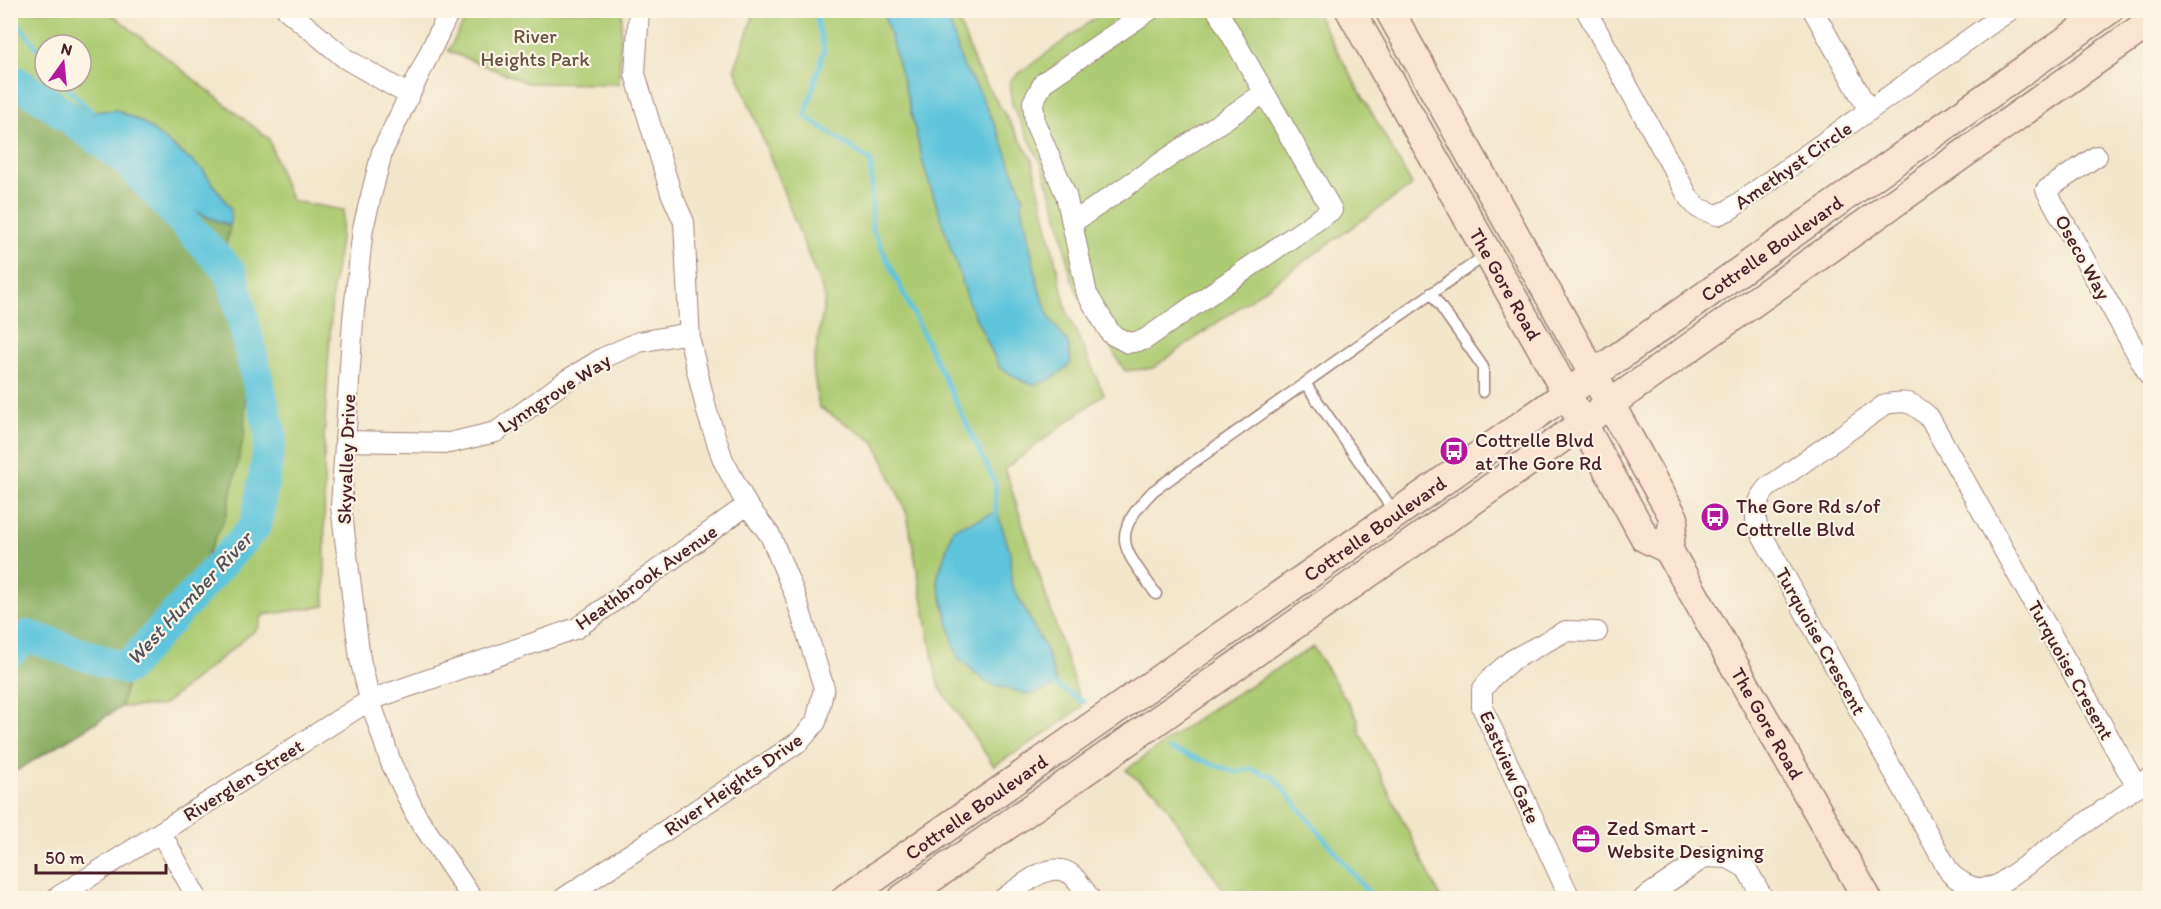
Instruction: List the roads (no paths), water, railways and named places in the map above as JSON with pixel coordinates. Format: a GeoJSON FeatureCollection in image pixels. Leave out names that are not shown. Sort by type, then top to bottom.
{"type":"FeatureCollection","features":[{"type":"Feature","properties":{"kind":"main road","name":"The Gore Road"},"geometry":{"type":"LineString","coordinates":[[1350,10],[1645,538],[1668,549],[1867,898]]}},
{"type":"Feature","properties":{"kind":"main road","name":"The Gore Road"},"geometry":{"type":"LineString","coordinates":[[1389,10],[1674,518],[1668,549]]}},
{"type":"Feature","properties":{"kind":"main road","name":"Cottrelle Boulevard"},"geometry":{"type":"LineString","coordinates":[[846,898],[1396,514],[2109,10]]}},
{"type":"Feature","properties":{"kind":"main road","name":"Cottrelle Boulevard"},"geometry":{"type":"LineString","coordinates":[[903,898],[1188,701],[2151,22]]}},
{"type":"Feature","properties":{"kind":"street"},"geometry":{"type":"LineString","coordinates":[[287,10],[346,59],[409,95]]}},
{"type":"Feature","properties":{"kind":"street","name":"Skyvalley Drive"},"geometry":{"type":"LineString","coordinates":[[450,10],[382,152],[363,228],[352,320],[341,506],[360,659],[370,700],[392,763],[416,815],[472,898]]}},
{"type":"Feature","properties":{"kind":"street","name":"River Heights Drive"},"geometry":{"type":"LineString","coordinates":[[564,898],[800,741],[816,722],[824,688],[798,605],[770,535],[747,505],[723,460],[707,412],[690,333],[684,222],[671,193],[635,74],[639,10]]}},
{"type":"Feature","properties":{"kind":"street"},"geometry":{"type":"LineString","coordinates":[[1150,10],[1044,82],[1033,102],[1035,123],[1066,195],[1087,294],[1111,334],[1128,343],[1144,340],[1332,210],[1217,10]]}},
{"type":"Feature","properties":{"kind":"street","name":"Amethyst Circle"},"geometry":{"type":"LineString","coordinates":[[1586,10],[1689,198],[1698,208],[1717,214],[1724,213],[2010,10]]}},
{"type":"Feature","properties":{"kind":"street"},"geometry":{"type":"LineString","coordinates":[[1813,10],[1869,111]]}},
{"type":"Feature","properties":{"kind":"street"},"geometry":{"type":"LineString","coordinates":[[1072,223],[1264,93]]}},
{"type":"Feature","properties":{"kind":"street","name":"Oseco Way"},"geometry":{"type":"LineString","coordinates":[[2097,156],[2046,190],[2148,368]]}},
{"type":"Feature","properties":{"kind":"street","name":"Lynngrove Way"},"geometry":{"type":"LineString","coordinates":[[345,441],[449,443],[496,432],[567,380],[603,358],[639,342],[690,333]]}},
{"type":"Feature","properties":{"kind":"street","name":"Turquoise Crescent"},"geometry":{"type":"LineString","coordinates":[[2006,554],[1929,417],[1915,404],[1902,401],[1886,404],[1767,488],[1758,499],[1755,512],[1757,526],[1835,667],[1950,873],[1962,883],[1975,889],[1987,889],[1998,885],[2144,782]]}},
{"type":"Feature","properties":{"kind":"street","name":"Heathbrook Avenue"},"geometry":{"type":"LineString","coordinates":[[370,700],[577,628],[747,505]]}},
{"type":"Feature","properties":{"kind":"street","name":"Turquoise Cresent"},"geometry":{"type":"LineString","coordinates":[[2006,554],[2144,782]]}},
{"type":"Feature","properties":{"kind":"street","name":"Eastview Gate"},"geometry":{"type":"LineString","coordinates":[[1570,898],[1482,707],[1482,690],[1492,676],[1512,660],[1566,631],[1597,632]]}},
{"type":"Feature","properties":{"kind":"street","name":"Riverglen Street"},"geometry":{"type":"LineString","coordinates":[[56,898],[370,700]]}},
{"type":"Feature","properties":{"kind":"street"},"geometry":{"type":"LineString","coordinates":[[161,832],[197,898]]}},
{"type":"Feature","properties":{"kind":"street"},"geometry":{"type":"LineString","coordinates":[[1644,898],[1705,857],[1728,858],[1746,868],[1763,898]]}},
{"type":"Feature","properties":{"kind":"street"},"geometry":{"type":"LineString","coordinates":[[1004,898],[1050,870],[1062,870],[1072,875],[1090,898]]}},
{"type":"Feature","properties":{"kind":"lane"},"geometry":{"type":"LineString","coordinates":[[1156,594],[1126,550],[1125,529],[1136,509],[1153,491],[1487,254]]}},
{"type":"Feature","properties":{"kind":"lane"},"geometry":{"type":"LineString","coordinates":[[1431,293],[1483,367],[1483,392]]}},
{"type":"Feature","properties":{"kind":"lane"},"geometry":{"type":"LineString","coordinates":[[1305,383],[1396,514]]}},
{"type":"Feature","properties":{"kind":"water"},"geometry":{"type":"Polygon","coordinates":[[[883,11],[946,11],[963,66],[978,89],[1001,139],[1023,197],[1022,206],[1038,286],[1049,317],[1068,343],[1071,363],[1048,380],[1041,383],[1028,383],[1000,368],[970,306],[924,167],[883,11]]]}},
{"type":"Feature","properties":{"kind":"water"},"geometry":{"type":"Polygon","coordinates":[[[116,110],[142,122],[203,170],[231,209],[230,226],[185,207],[99,130],[92,112],[116,110]]]}},
{"type":"Feature","properties":{"kind":"water"},"geometry":{"type":"Polygon","coordinates":[[[997,512],[1010,552],[1011,583],[1046,650],[1057,685],[1030,695],[987,683],[957,656],[937,579],[953,529],[997,512]]]}},
{"type":"Feature","properties":{"kind":"waterway"},"geometry":{"type":"LineString","coordinates":[[815,10],[824,50],[805,116],[871,161],[872,228],[995,483],[996,518]]}},
{"type":"Feature","properties":{"kind":"waterway"},"geometry":{"type":"LineString","coordinates":[[10,12],[33,43]]}},
{"type":"Feature","properties":{"kind":"waterway","name":"West Humber River"},"geometry":{"type":"LineString","coordinates":[[10,78],[44,99],[126,160],[232,274],[271,436],[256,525],[126,669],[28,636],[10,652]]}},
{"type":"Feature","properties":{"kind":"waterway"},"geometry":{"type":"LineString","coordinates":[[72,93],[92,112]]}},
{"type":"Feature","properties":{"kind":"waterway"},"geometry":{"type":"LineString","coordinates":[[1051,682],[1084,702]]}},
{"type":"Feature","properties":{"kind":"waterway"},"geometry":{"type":"LineString","coordinates":[[1170,749],[1235,772],[1251,769],[1274,777],[1373,898]]}},
{"type":"Feature","properties":{"kind":"place","name":"Cottrelle Blvd at The Gore Rd"},"geometry":{"type":"Point","coordinates":[1454,451]}},
{"type":"Feature","properties":{"kind":"place","name":"The Gore Rd s/of Cottrelle Blvd"},"geometry":{"type":"Point","coordinates":[1715,517]}},
{"type":"Feature","properties":{"kind":"place","name":"Zed Smart - Website Designing"},"geometry":{"type":"Point","coordinates":[1586,839]}},
{"type":"Feature","properties":{"kind":"park label","name":"River Heights Park"},"geometry":{"type":"Point","coordinates":[535,48]}}]}
